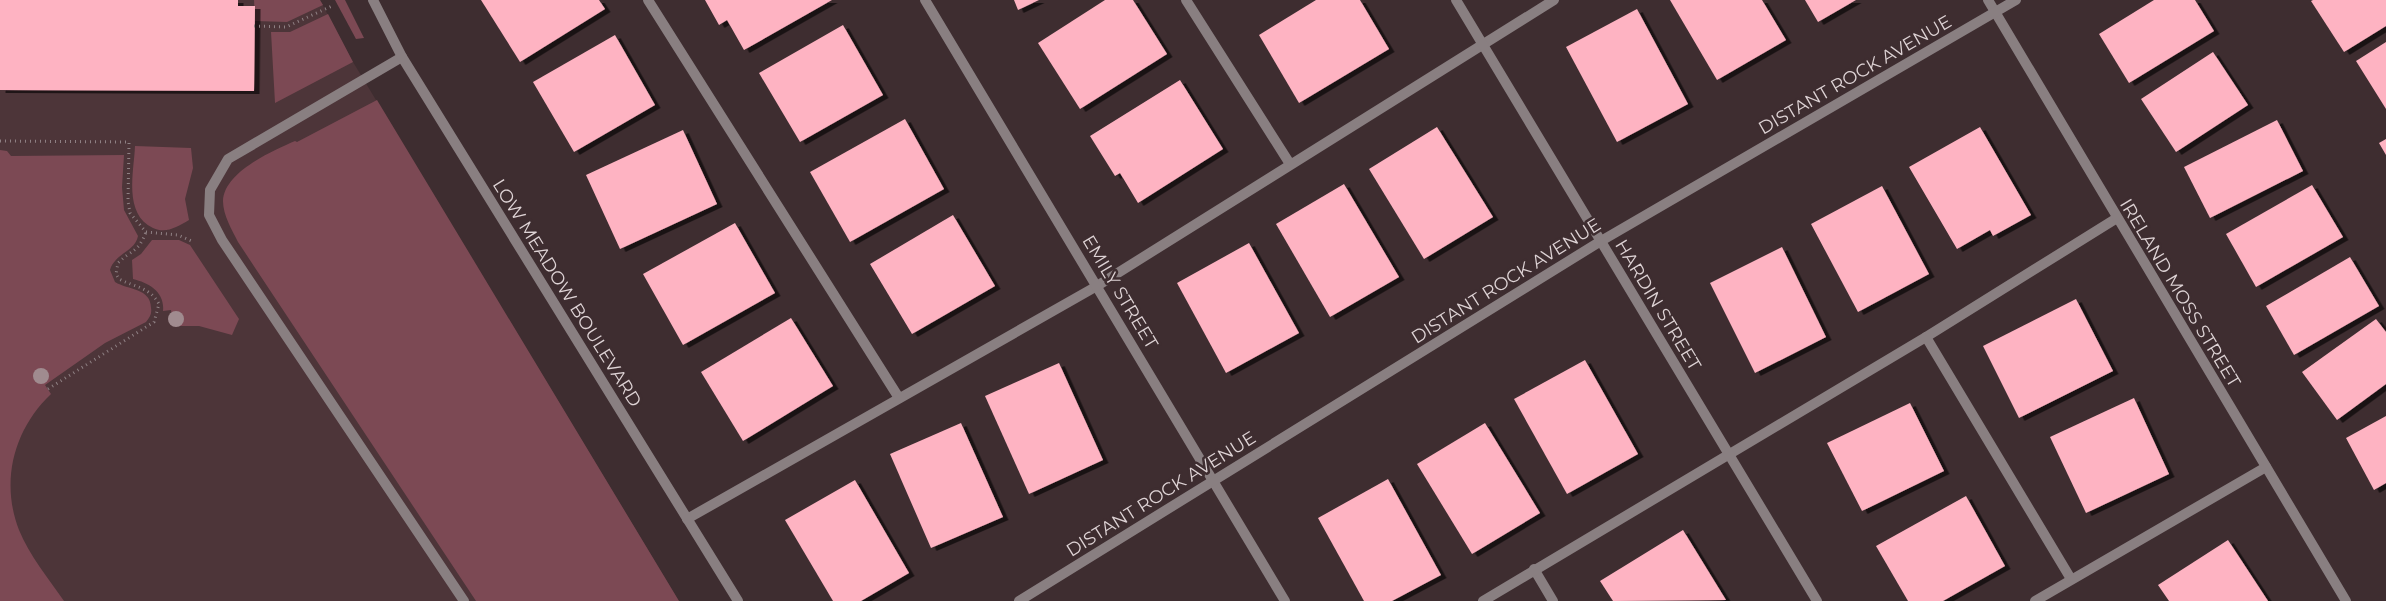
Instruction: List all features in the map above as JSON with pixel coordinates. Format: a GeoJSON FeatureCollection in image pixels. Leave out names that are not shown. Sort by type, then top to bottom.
{"type":"FeatureCollection","features":[{"type":"Feature","properties":{"kind":"street","name":"LOW MEADOW BOULEVARD"},"geometry":{"type":"LineString","coordinates":[[373,0],[402,57],[738,601]]}},
{"type":"Feature","properties":{"kind":"street"},"geometry":{"type":"LineString","coordinates":[[648,0],[899,398]]}},
{"type":"Feature","properties":{"kind":"street","name":"EMILY STREET"},"geometry":{"type":"LineString","coordinates":[[925,0],[1285,601]]}},
{"type":"Feature","properties":{"kind":"street"},"geometry":{"type":"LineString","coordinates":[[1186,0],[1290,164]]}},
{"type":"Feature","properties":{"kind":"street","name":"HARDIN STREET"},"geometry":{"type":"LineString","coordinates":[[1456,0],[1818,601]]}},
{"type":"Feature","properties":{"kind":"street"},"geometry":{"type":"LineString","coordinates":[[687,519],[1097,286],[1554,0]]}},
{"type":"Feature","properties":{"kind":"street","name":"IRELAND MOSS STREET"},"geometry":{"type":"LineString","coordinates":[[1988,0],[2346,601]]}},
{"type":"Feature","properties":{"kind":"street","name":"DISTANT ROCK AVENUE"},"geometry":{"type":"LineString","coordinates":[[1019,601],[1601,241],[2016,0]]}},
{"type":"Feature","properties":{"kind":"street"},"geometry":{"type":"LineString","coordinates":[[402,57],[228,159],[210,190],[209,215],[222,240],[464,601]]}},
{"type":"Feature","properties":{"kind":"street"},"geometry":{"type":"LineString","coordinates":[[1483,601],[1926,338],[2117,218]]}},
{"type":"Feature","properties":{"kind":"street"},"geometry":{"type":"LineString","coordinates":[[1926,338],[2071,579]]}},
{"type":"Feature","properties":{"kind":"street"},"geometry":{"type":"LineString","coordinates":[[2035,601],[2266,467]]}},
{"type":"Feature","properties":{"kind":"street"},"geometry":{"type":"LineString","coordinates":[[1534,569],[1553,601]]}},
{"type":"Feature","properties":{"kind":"path"},"geometry":{"type":"LineString","coordinates":[[254,26],[286,27],[332,6]]}},
{"type":"Feature","properties":{"kind":"path"},"geometry":{"type":"LineString","coordinates":[[0,142],[129,142],[128,201],[130,213],[146,232],[188,238],[199,250]]}},
{"type":"Feature","properties":{"kind":"path"},"geometry":{"type":"LineString","coordinates":[[48,389],[154,322],[159,304],[155,297],[139,286],[118,279],[116,274],[118,263],[142,244],[146,232]]}},
{"type":"Feature","properties":{"kind":"shaded area"},"geometry":{"type":"Polygon","coordinates":[[[0,0],[320,0],[353,62],[679,601],[0,601],[0,0]]]}},
{"type":"Feature","properties":{"kind":"shaded area"},"geometry":{"type":"Polygon","coordinates":[[[254,0],[320,0],[323,5],[287,22],[255,21],[254,0]]]}},
{"type":"Feature","properties":{"kind":"shaded area"},"geometry":{"type":"Polygon","coordinates":[[[335,0],[345,0],[364,38],[356,39],[335,0]]]}},
{"type":"Feature","properties":{"kind":"shaded area"},"geometry":{"type":"Polygon","coordinates":[[[328,14],[353,62],[275,103],[271,32],[290,32],[328,14]]]}},
{"type":"Feature","properties":{"kind":"shaded area"},"geometry":{"type":"Polygon","coordinates":[[[377,100],[679,601],[476,601],[238,242],[228,222],[223,206],[225,191],[231,181],[240,172],[262,157],[295,141],[297,142],[377,100]]]}},
{"type":"Feature","properties":{"kind":"shaded area"},"geometry":{"type":"Polygon","coordinates":[[[135,146],[191,148],[193,168],[185,199],[189,220],[167,230],[158,230],[144,221],[137,213],[132,191],[135,146]]]}},
{"type":"Feature","properties":{"kind":"shaded area"},"geometry":{"type":"Polygon","coordinates":[[[0,150],[7,151],[11,156],[124,155],[122,187],[124,210],[138,236],[133,246],[116,260],[110,270],[115,282],[143,293],[150,301],[151,308],[146,322],[105,343],[45,385],[51,394],[28,423],[14,457],[11,493],[13,512],[19,530],[34,558],[64,601],[0,601],[0,150]]]}},
{"type":"Feature","properties":{"kind":"shaded area"},"geometry":{"type":"Polygon","coordinates":[[[152,240],[179,240],[190,245],[239,319],[232,335],[199,326],[173,326],[171,310],[163,311],[163,304],[155,289],[133,279],[132,260],[141,254],[152,240]]]}},
{"type":"Feature","properties":{"kind":"building"},"geometry":{"type":"Polygon","coordinates":[[[0,0],[238,0],[238,6],[255,6],[254,91],[0,90],[0,0]]]}},
{"type":"Feature","properties":{"kind":"building"},"geometry":{"type":"Polygon","coordinates":[[[481,0],[599,0],[605,9],[520,62],[481,0]]]}},
{"type":"Feature","properties":{"kind":"building"},"geometry":{"type":"Polygon","coordinates":[[[705,0],[832,0],[744,50],[727,20],[719,25],[705,0]]]}},
{"type":"Feature","properties":{"kind":"building"},"geometry":{"type":"Polygon","coordinates":[[[1014,0],[1039,0],[1018,10],[1014,0]]]}},
{"type":"Feature","properties":{"kind":"building"},"geometry":{"type":"Polygon","coordinates":[[[1105,0],[1133,0],[1167,54],[1080,109],[1038,43],[1105,0]]]}},
{"type":"Feature","properties":{"kind":"building"},"geometry":{"type":"Polygon","coordinates":[[[1316,0],[1360,0],[1389,49],[1299,103],[1259,35],[1316,0]]]}},
{"type":"Feature","properties":{"kind":"building"},"geometry":{"type":"Polygon","coordinates":[[[1670,0],[1762,0],[1786,40],[1717,80],[1670,0]]]}},
{"type":"Feature","properties":{"kind":"building"},"geometry":{"type":"Polygon","coordinates":[[[1805,0],[1856,0],[1818,22],[1805,0]]]}},
{"type":"Feature","properties":{"kind":"building"},"geometry":{"type":"Polygon","coordinates":[[[2154,0],[2195,0],[2214,31],[2129,83],[2099,34],[2154,0]]]}},
{"type":"Feature","properties":{"kind":"building"},"geometry":{"type":"Polygon","coordinates":[[[2386,0],[2386,26],[2344,52],[2311,1],[2386,0]]]}},
{"type":"Feature","properties":{"kind":"building"},"geometry":{"type":"Polygon","coordinates":[[[1637,9],[1688,104],[1617,142],[1566,47],[1637,9]]]}},
{"type":"Feature","properties":{"kind":"building"},"geometry":{"type":"Polygon","coordinates":[[[843,25],[883,95],[800,142],[759,73],[843,25]]]}},
{"type":"Feature","properties":{"kind":"building"},"geometry":{"type":"Polygon","coordinates":[[[615,35],[655,105],[574,152],[533,82],[615,35]]]}},
{"type":"Feature","properties":{"kind":"building"},"geometry":{"type":"Polygon","coordinates":[[[2386,42],[2386,109],[2356,61],[2386,42]]]}},
{"type":"Feature","properties":{"kind":"building"},"geometry":{"type":"Polygon","coordinates":[[[2213,52],[2248,105],[2176,152],[2141,99],[2213,52]]]}},
{"type":"Feature","properties":{"kind":"building"},"geometry":{"type":"Polygon","coordinates":[[[1180,80],[1223,149],[1138,203],[1120,173],[1115,176],[1090,136],[1180,80]]]}},
{"type":"Feature","properties":{"kind":"building"},"geometry":{"type":"Polygon","coordinates":[[[905,119],[944,189],[850,242],[810,172],[905,119]]]}},
{"type":"Feature","properties":{"kind":"building"},"geometry":{"type":"Polygon","coordinates":[[[2277,120],[2303,171],[2210,218],[2184,167],[2277,120]]]}},
{"type":"Feature","properties":{"kind":"building"},"geometry":{"type":"Polygon","coordinates":[[[1437,127],[1493,217],[1424,259],[1369,169],[1437,127]]]}},
{"type":"Feature","properties":{"kind":"building"},"geometry":{"type":"Polygon","coordinates":[[[1980,127],[2031,215],[1993,236],[1990,230],[1957,249],[1909,167],[1980,127]]]}},
{"type":"Feature","properties":{"kind":"building"},"geometry":{"type":"Polygon","coordinates":[[[683,130],[717,204],[620,249],[586,175],[683,130]]]}},
{"type":"Feature","properties":{"kind":"building"},"geometry":{"type":"Polygon","coordinates":[[[2386,139],[2386,155],[2379,143],[2386,139]]]}},
{"type":"Feature","properties":{"kind":"building"},"geometry":{"type":"Polygon","coordinates":[[[1344,184],[1399,277],[1330,317],[1276,224],[1344,184]]]}},
{"type":"Feature","properties":{"kind":"building"},"geometry":{"type":"Polygon","coordinates":[[[2312,185],[2343,237],[2256,287],[2226,234],[2312,185]]]}},
{"type":"Feature","properties":{"kind":"building"},"geometry":{"type":"Polygon","coordinates":[[[1882,186],[1929,274],[1858,312],[1811,224],[1882,186]]]}},
{"type":"Feature","properties":{"kind":"building"},"geometry":{"type":"Polygon","coordinates":[[[953,215],[995,286],[912,334],[870,264],[953,215]]]}},
{"type":"Feature","properties":{"kind":"building"},"geometry":{"type":"Polygon","coordinates":[[[735,223],[775,293],[683,345],[643,274],[735,223]]]}},
{"type":"Feature","properties":{"kind":"building"},"geometry":{"type":"Polygon","coordinates":[[[1249,243],[1299,333],[1226,373],[1177,283],[1249,243]]]}},
{"type":"Feature","properties":{"kind":"building"},"geometry":{"type":"Polygon","coordinates":[[[1782,247],[1826,337],[1755,373],[1710,283],[1782,247]]]}},
{"type":"Feature","properties":{"kind":"building"},"geometry":{"type":"Polygon","coordinates":[[[2350,257],[2379,306],[2294,355],[2266,306],[2350,257]]]}},
{"type":"Feature","properties":{"kind":"building"},"geometry":{"type":"Polygon","coordinates":[[[2076,299],[2113,371],[2019,418],[1983,346],[2076,299]]]}},
{"type":"Feature","properties":{"kind":"building"},"geometry":{"type":"Polygon","coordinates":[[[791,318],[833,386],[743,441],[701,372],[791,318]]]}},
{"type":"Feature","properties":{"kind":"building"},"geometry":{"type":"Polygon","coordinates":[[[2376,319],[2386,332],[2386,384],[2337,420],[2302,372],[2376,319]]]}},
{"type":"Feature","properties":{"kind":"building"},"geometry":{"type":"Polygon","coordinates":[[[1585,360],[1638,454],[1567,494],[1514,399],[1585,360]]]}},
{"type":"Feature","properties":{"kind":"building"},"geometry":{"type":"Polygon","coordinates":[[[1059,363],[1103,460],[1029,494],[985,396],[1059,363]]]}},
{"type":"Feature","properties":{"kind":"building"},"geometry":{"type":"Polygon","coordinates":[[[2134,398],[2169,474],[2086,513],[2050,437],[2134,398]]]}},
{"type":"Feature","properties":{"kind":"building"},"geometry":{"type":"Polygon","coordinates":[[[1910,403],[1944,471],[1862,511],[1827,443],[1910,403]]]}},
{"type":"Feature","properties":{"kind":"building"},"geometry":{"type":"Polygon","coordinates":[[[2386,416],[2386,483],[2374,490],[2346,438],[2386,416]]]}},
{"type":"Feature","properties":{"kind":"building"},"geometry":{"type":"Polygon","coordinates":[[[961,423],[1003,517],[931,548],[890,454],[961,423]]]}},
{"type":"Feature","properties":{"kind":"building"},"geometry":{"type":"Polygon","coordinates":[[[1485,423],[1540,513],[1472,554],[1417,464],[1485,423]]]}},
{"type":"Feature","properties":{"kind":"building"},"geometry":{"type":"Polygon","coordinates":[[[1388,479],[1441,575],[1392,601],[1364,601],[1318,518],[1388,479]]]}},
{"type":"Feature","properties":{"kind":"building"},"geometry":{"type":"Polygon","coordinates":[[[855,480],[909,573],[861,601],[833,601],[785,520],[855,480]]]}},
{"type":"Feature","properties":{"kind":"building"},"geometry":{"type":"Polygon","coordinates":[[[1966,496],[2005,566],[1943,601],[1908,601],[1876,546],[1966,496]]]}},
{"type":"Feature","properties":{"kind":"building"},"geometry":{"type":"Polygon","coordinates":[[[1683,530],[1726,600],[1613,601],[1600,581],[1683,530]]]}},
{"type":"Feature","properties":{"kind":"building"},"geometry":{"type":"Polygon","coordinates":[[[2228,540],[2268,601],[2169,601],[2158,585],[2228,540]]]}}]}
